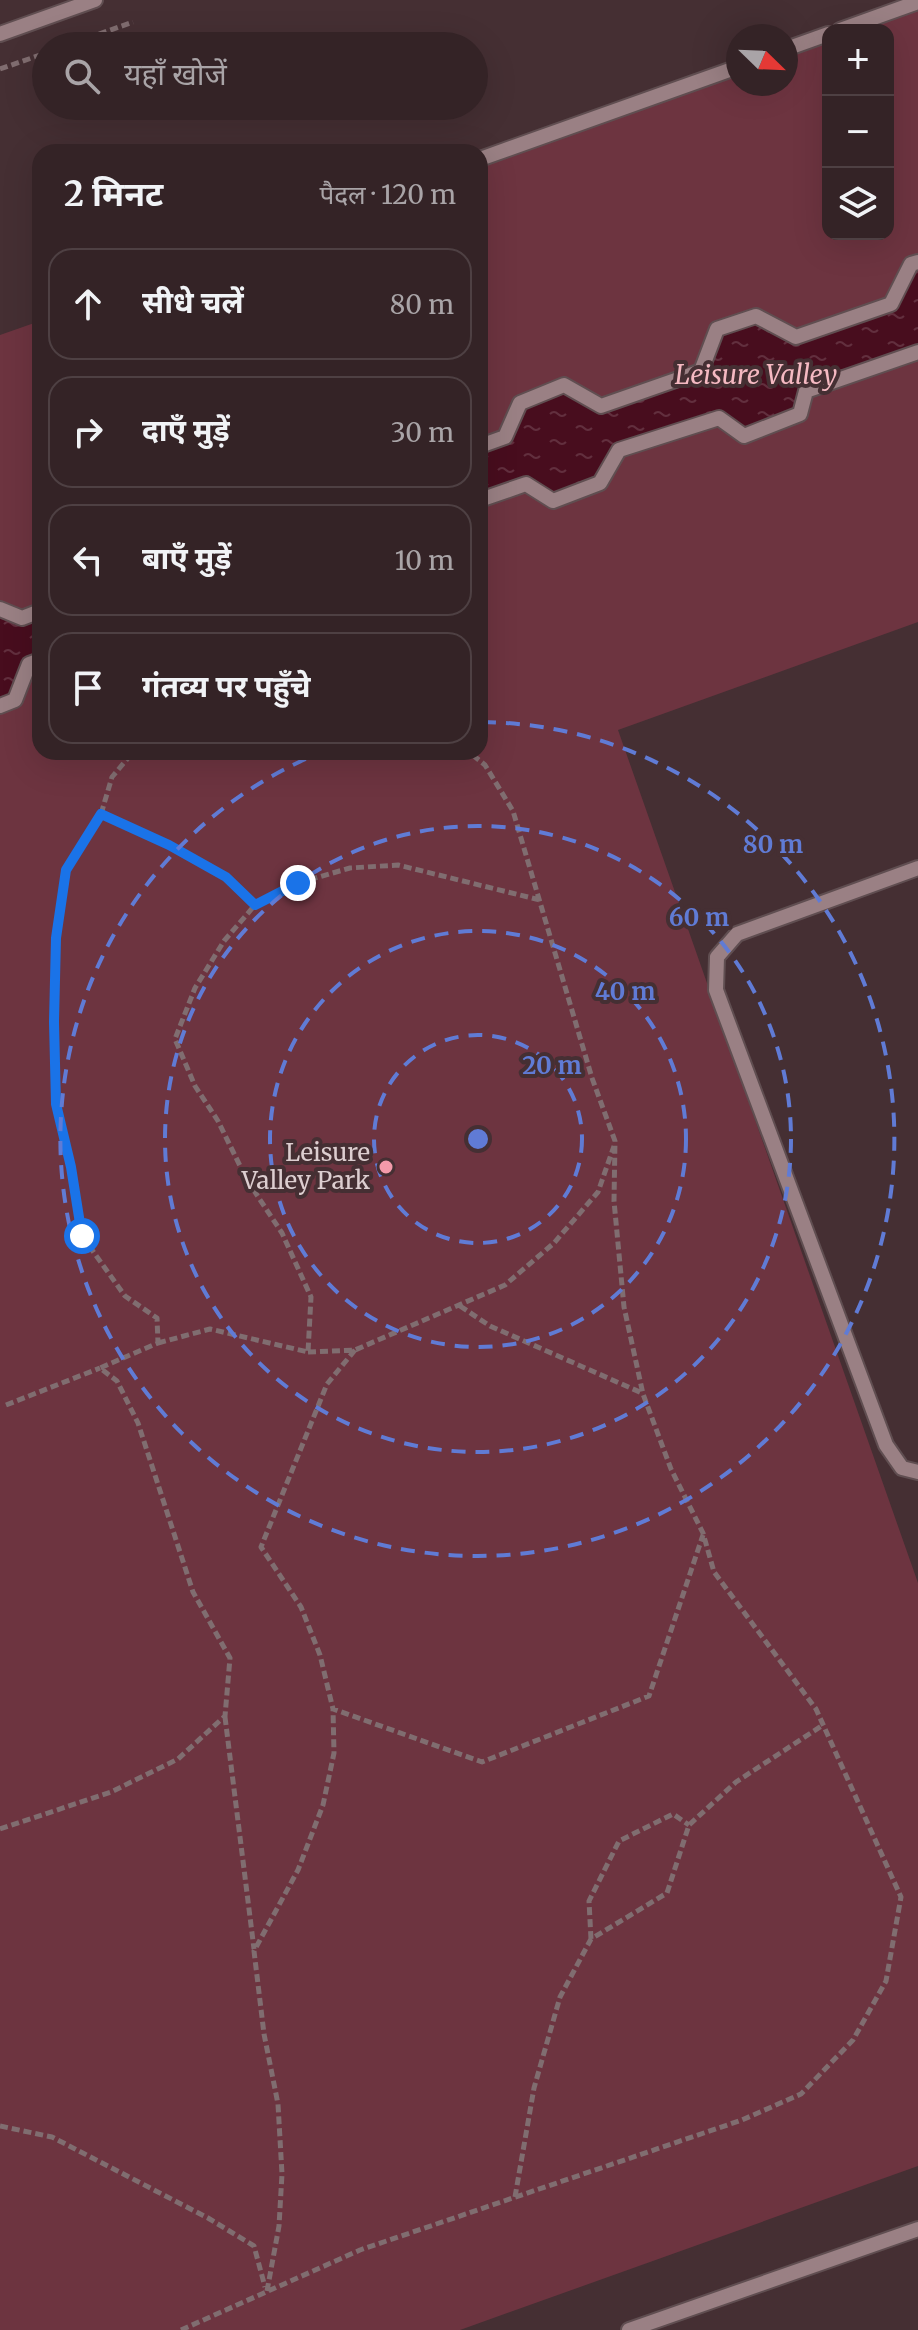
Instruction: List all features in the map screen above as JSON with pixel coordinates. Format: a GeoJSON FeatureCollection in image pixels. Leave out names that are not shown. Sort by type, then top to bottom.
{"type":"FeatureCollection","features":[{"type":"Feature","properties":{"kind":"street"},"geometry":{"type":"LineString","coordinates":[[0,34],[53,7],[95,0]]}},
{"type":"Feature","properties":{"kind":"street"},"geometry":{"type":"LineString","coordinates":[[857,24],[918,2]]}},
{"type":"Feature","properties":{"kind":"street"},"geometry":{"type":"LineString","coordinates":[[798,45],[822,36]]}},
{"type":"Feature","properties":{"kind":"street"},"geometry":{"type":"LineString","coordinates":[[488,156],[726,71]]}},
{"type":"Feature","properties":{"kind":"street"},"geometry":{"type":"LineString","coordinates":[[488,443],[505,437],[520,403],[564,385],[601,406],[701,371],[717,329],[756,316],[796,337],[891,304],[911,264],[918,262]]}},
{"type":"Feature","properties":{"kind":"street"},"geometry":{"type":"LineString","coordinates":[[488,497],[526,484],[553,501],[600,483],[619,450],[719,418],[744,436],[800,414],[806,391],[918,352]]}},
{"type":"Feature","properties":{"kind":"street"},"geometry":{"type":"LineString","coordinates":[[0,609],[22,618],[32,614]]}},
{"type":"Feature","properties":{"kind":"street"},"geometry":{"type":"LineString","coordinates":[[0,706],[15,700],[32,663]]}},
{"type":"Feature","properties":{"kind":"street"},"geometry":{"type":"LineString","coordinates":[[918,868],[737,934],[717,957],[716,990],[886,1445],[902,1468],[918,1472]]}},
{"type":"Feature","properties":{"kind":"street"},"geometry":{"type":"LineString","coordinates":[[629,2330],[918,2229]]}},
{"type":"Feature","properties":{"kind":"path"},"geometry":{"type":"LineString","coordinates":[[105,32],[133,22]]}},
{"type":"Feature","properties":{"kind":"path"},"geometry":{"type":"LineString","coordinates":[[0,69],[32,58]]}},
{"type":"Feature","properties":{"kind":"path"},"geometry":{"type":"LineString","coordinates":[[126,760],[112,777],[101,814],[66,870],[56,938],[56,1104],[71,1167],[82,1236],[125,1296],[157,1318],[158,1343]]}},
{"type":"Feature","properties":{"kind":"path"},"geometry":{"type":"LineString","coordinates":[[181,2330],[360,2250],[742,2120],[801,2094],[853,2040],[886,1981],[901,1897],[816,1709],[714,1572],[703,1533],[671,1469],[643,1394],[624,1307],[614,1201],[615,1141],[592,1078],[513,811],[479,760]]}},
{"type":"Feature","properties":{"kind":"path"},"geometry":{"type":"LineString","coordinates":[[101,814],[169,845],[226,877],[255,905]]}},
{"type":"Feature","properties":{"kind":"path"},"geometry":{"type":"LineString","coordinates":[[308,1352],[311,1297],[282,1233],[247,1180],[218,1121],[195,1086],[175,1039],[195,988],[224,941],[255,905],[298,883],[350,868],[398,865],[540,900]]}},
{"type":"Feature","properties":{"kind":"path"},"geometry":{"type":"LineString","coordinates":[[6,1405],[158,1343],[210,1329],[308,1352],[355,1350],[460,1305],[505,1285],[554,1243],[598,1192],[615,1141]]}},
{"type":"Feature","properties":{"kind":"path"},"geometry":{"type":"LineString","coordinates":[[460,1305],[490,1326],[643,1394]]}},
{"type":"Feature","properties":{"kind":"path"},"geometry":{"type":"LineString","coordinates":[[254,1951],[298,1870],[323,1805],[334,1753],[333,1709],[320,1655],[301,1607],[261,1547],[327,1384],[355,1350]]}},
{"type":"Feature","properties":{"kind":"path"},"geometry":{"type":"LineString","coordinates":[[100,1368],[117,1381],[138,1423],[193,1592],[230,1658],[225,1716],[264,2034],[278,2104],[282,2174],[279,2226],[267,2292]]}},
{"type":"Feature","properties":{"kind":"path"},"geometry":{"type":"LineString","coordinates":[[333,1709],[482,1762],[649,1696],[703,1533]]}},
{"type":"Feature","properties":{"kind":"path"},"geometry":{"type":"LineString","coordinates":[[0,1829],[111,1792],[178,1759],[225,1716]]}},
{"type":"Feature","properties":{"kind":"path"},"geometry":{"type":"LineString","coordinates":[[515,2197],[534,2088],[560,1997],[591,1939],[667,1893],[689,1825],[736,1782],[823,1725]]}},
{"type":"Feature","properties":{"kind":"path"},"geometry":{"type":"LineString","coordinates":[[591,1939],[589,1901],[619,1841],[673,1814],[689,1825]]}},
{"type":"Feature","properties":{"kind":"path"},"geometry":{"type":"LineString","coordinates":[[0,2126],[52,2137],[208,2218],[254,2246],[267,2292]]}},
{"type":"Feature","properties":{"kind":"shaded area","name":"Leisure Valley Park"},"geometry":{"type":"Polygon","coordinates":[[[918,6],[918,622],[618,730],[918,1583],[918,2166],[460,2330],[0,2330],[0,335],[32,324],[32,760],[488,760],[488,160],[726,75],[726,96],[798,96],[798,50],[822,41],[822,240],[894,240],[894,24],[868,24],[918,6]]]}},
{"type":"Feature","properties":{"kind":"water","name":"Leisure Valley"},"geometry":{"type":"Polygon","coordinates":[[[918,262],[918,352],[807,391],[800,414],[744,436],[718,418],[619,450],[600,483],[553,501],[526,484],[488,497],[488,443],[505,437],[520,403],[564,385],[602,406],[701,371],[717,329],[756,316],[796,337],[891,304],[918,262]]]}},
{"type":"Feature","properties":{"kind":"water"},"geometry":{"type":"Polygon","coordinates":[[[0,609],[22,617],[32,614],[32,673],[15,700],[0,706],[0,609]]]}},
{"type":"Feature","properties":{"kind":"place","name":"Leisure Valley Park"},"geometry":{"type":"Point","coordinates":[386,1167]}},
{"type":"Feature","properties":{"kind":"route"},"geometry":{"type":"LineString","coordinates":[[82,1236],[71,1167],[56,1104],[56,938],[66,870],[101,814],[169,845],[226,877],[255,905],[298,883]]}}]}
